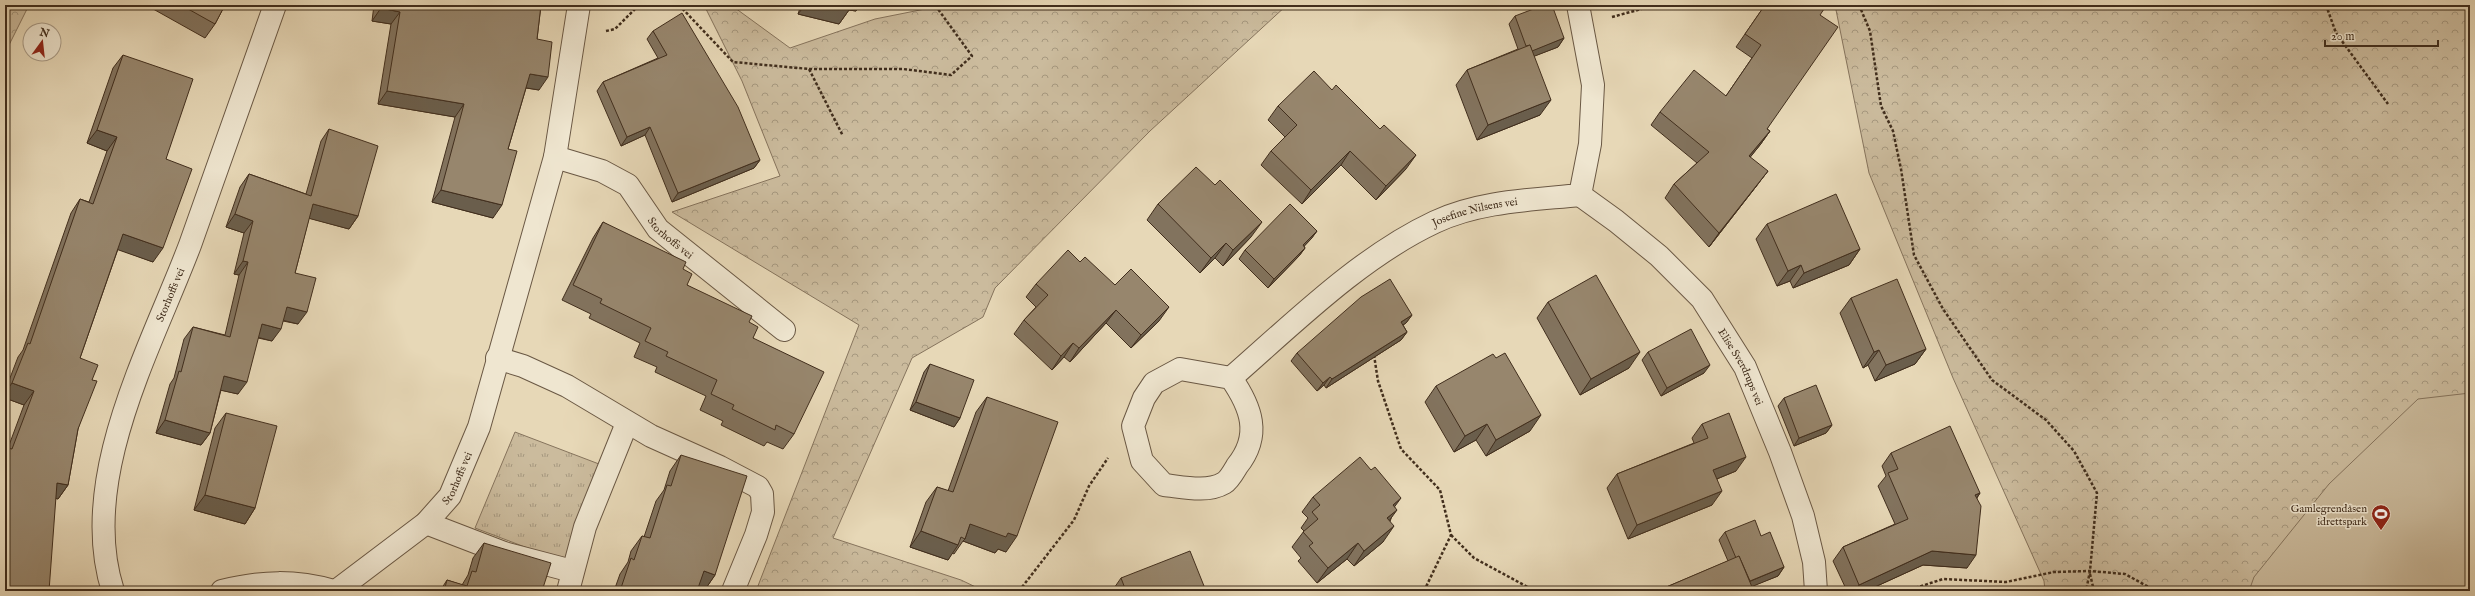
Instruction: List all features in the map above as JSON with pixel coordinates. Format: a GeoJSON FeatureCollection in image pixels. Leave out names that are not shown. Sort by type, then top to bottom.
{"type":"FeatureCollection","features":[{"type":"Feature","properties":{"kind":"street","name":"Storhoffs vei"},"geometry":{"type":"LineString","coordinates":[[113,591],[108,576],[103,528],[104,490],[118,428],[190,245],[275,5]]}},
{"type":"Feature","properties":{"kind":"street","name":"Storhoffs vei"},"geometry":{"type":"LineString","coordinates":[[222,591],[242,586],[284,581],[335,591],[426,523],[450,496],[479,427],[497,358],[555,157],[579,5]]}},
{"type":"Feature","properties":{"kind":"street"},"geometry":{"type":"LineString","coordinates":[[1580,14],[1593,86],[1590,144],[1580,195]]}},
{"type":"Feature","properties":{"kind":"street","name":"Storhoffs vei"},"geometry":{"type":"LineString","coordinates":[[555,157],[602,170],[628,185],[658,229],[784,330]]}},
{"type":"Feature","properties":{"kind":"street","name":"Josefine Nilsens vei"},"geometry":{"type":"LineString","coordinates":[[1231,378],[1319,301],[1370,260],[1435,222],[1491,205],[1580,195]]}},
{"type":"Feature","properties":{"kind":"street","name":"Elise Sverdrups vei"},"geometry":{"type":"LineString","coordinates":[[1580,195],[1641,241],[1702,299],[1746,367],[1780,452],[1803,516],[1814,562],[1816,591]]}},
{"type":"Feature","properties":{"kind":"street"},"geometry":{"type":"LineString","coordinates":[[497,358],[523,366],[567,386],[602,405],[627,423],[758,487],[762,494],[764,512],[733,591]]}},
{"type":"Feature","properties":{"kind":"street"},"geometry":{"type":"LineString","coordinates":[[1180,369],[1231,378],[1246,399],[1253,422],[1245,456],[1225,483],[1197,489],[1164,486],[1142,461],[1133,426],[1144,398],[1154,383],[1180,369]]}},
{"type":"Feature","properties":{"kind":"street"},"geometry":{"type":"LineString","coordinates":[[426,523],[504,553],[570,581],[606,471],[627,423]]}},
{"type":"Feature","properties":{"kind":"path"},"geometry":{"type":"LineString","coordinates":[[679,5],[733,62],[809,69],[903,69],[951,75],[972,56],[935,5]]}},
{"type":"Feature","properties":{"kind":"path"},"geometry":{"type":"LineString","coordinates":[[1580,14],[1656,5]]}},
{"type":"Feature","properties":{"kind":"path"},"geometry":{"type":"LineString","coordinates":[[1859,5],[1870,31],[1881,106],[1893,130],[1902,169],[1914,255],[1943,309],[1992,380],[2046,420],[2074,451],[2097,493],[2090,571],[2086,591]]}},
{"type":"Feature","properties":{"kind":"path"},"geometry":{"type":"LineString","coordinates":[[2326,5],[2336,33],[2388,104]]}},
{"type":"Feature","properties":{"kind":"path"},"geometry":{"type":"LineString","coordinates":[[809,69],[842,136]]}},
{"type":"Feature","properties":{"kind":"path"},"geometry":{"type":"LineString","coordinates":[[1374,351],[1378,381],[1401,450],[1440,490],[1451,535],[1474,558],[1535,591]]}},
{"type":"Feature","properties":{"kind":"path"},"geometry":{"type":"LineString","coordinates":[[1019,591],[1074,520],[1089,486],[1108,456],[1133,426]]}},
{"type":"Feature","properties":{"kind":"path"},"geometry":{"type":"LineString","coordinates":[[1424,591],[1451,535]]}},
{"type":"Feature","properties":{"kind":"path"},"geometry":{"type":"LineString","coordinates":[[2090,571],[2094,591]]}},
{"type":"Feature","properties":{"kind":"path"},"geometry":{"type":"LineString","coordinates":[[1906,591],[1943,579],[2006,582],[2054,572],[2090,571],[2125,574],[2156,591]]}},
{"type":"Feature","properties":{"kind":"green space"},"geometry":{"type":"Polygon","coordinates":[[[5,5],[29,5],[5,53],[5,5]]]}},
{"type":"Feature","properties":{"kind":"green space"},"geometry":{"type":"Polygon","coordinates":[[[704,5],[731,5],[790,48],[875,19],[945,5],[1287,5],[1150,131],[995,288],[983,317],[912,358],[833,538],[961,580],[984,591],[756,591],[859,325],[672,212],[780,176],[742,81],[704,5]]]}},
{"type":"Feature","properties":{"kind":"green space"},"geometry":{"type":"Polygon","coordinates":[[[1835,5],[2470,5],[2470,451],[2361,591],[2045,591],[2044,581],[1953,378],[1869,173],[1835,5]]]}},
{"type":"Feature","properties":{"kind":"green space","name":"Gamlegrendåsen idrettspark"},"geometry":{"type":"Polygon","coordinates":[[[2470,393],[2470,591],[2249,591],[2254,577],[2329,484],[2418,399],[2470,393]]]}},
{"type":"Feature","properties":{"kind":"green space"},"geometry":{"type":"Polygon","coordinates":[[[515,432],[599,464],[567,563],[475,528],[515,432]]]}},
{"type":"Feature","properties":{"kind":"building"},"geometry":{"type":"Polygon","coordinates":[[[181,5],[225,5],[215,24],[181,5]]]}},
{"type":"Feature","properties":{"kind":"building"},"geometry":{"type":"Polygon","coordinates":[[[381,5],[541,5],[537,39],[552,42],[548,77],[530,74],[508,149],[517,151],[502,205],[441,190],[464,104],[387,91],[400,12],[381,8],[381,5]]]}},
{"type":"Feature","properties":{"kind":"building"},"geometry":{"type":"Polygon","coordinates":[[[838,5],[851,5],[850,8],[838,5]]]}},
{"type":"Feature","properties":{"kind":"building"},"geometry":{"type":"Polygon","coordinates":[[[1544,5],[1552,5],[1564,38],[1532,51],[1530,45],[1526,46],[1515,16],[1544,5]]]}},
{"type":"Feature","properties":{"kind":"building"},"geometry":{"type":"Polygon","coordinates":[[[1765,5],[1824,5],[1826,6],[1820,15],[1838,27],[1767,129],[1770,131],[1749,156],[1768,171],[1719,233],[1674,184],[1709,152],[1660,112],[1694,70],[1726,96],[1761,45],[1745,34],[1765,5]]]}},
{"type":"Feature","properties":{"kind":"building"},"geometry":{"type":"Polygon","coordinates":[[[682,13],[738,107],[760,160],[678,193],[650,127],[627,137],[603,82],[667,55],[653,31],[682,13]]]}},
{"type":"Feature","properties":{"kind":"building"},"geometry":{"type":"Polygon","coordinates":[[[1530,45],[1551,100],[1488,125],[1467,70],[1530,45]]]}},
{"type":"Feature","properties":{"kind":"building"},"geometry":{"type":"Polygon","coordinates":[[[123,55],[193,79],[166,159],[192,169],[163,248],[123,234],[80,358],[98,365],[92,380],[97,381],[78,429],[68,485],[57,483],[49,591],[5,591],[5,474],[7,448],[12,449],[34,391],[12,383],[28,343],[30,344],[80,199],[93,204],[117,137],[97,130],[123,55]]]}},
{"type":"Feature","properties":{"kind":"building"},"geometry":{"type":"Polygon","coordinates":[[[1314,71],[1332,90],[1336,85],[1380,129],[1384,125],[1416,155],[1386,186],[1350,151],[1311,190],[1271,151],[1297,125],[1278,106],[1314,71]]]}},
{"type":"Feature","properties":{"kind":"building"},"geometry":{"type":"Polygon","coordinates":[[[329,129],[378,146],[358,216],[313,204],[295,273],[316,278],[307,312],[287,307],[281,329],[262,324],[247,382],[224,376],[210,433],[165,420],[179,371],[181,372],[193,327],[230,337],[248,262],[243,261],[253,221],[235,214],[249,174],[311,196],[329,129]]]}},
{"type":"Feature","properties":{"kind":"building"},"geometry":{"type":"Polygon","coordinates":[[[1196,167],[1215,185],[1220,180],[1262,222],[1233,250],[1226,243],[1211,258],[1158,204],[1196,167]]]}},
{"type":"Feature","properties":{"kind":"building"},"geometry":{"type":"Polygon","coordinates":[[[1836,194],[1860,249],[1804,273],[1801,265],[1788,271],[1767,224],[1836,194]]]}},
{"type":"Feature","properties":{"kind":"building"},"geometry":{"type":"Polygon","coordinates":[[[1290,204],[1317,231],[1303,245],[1305,248],[1274,279],[1245,250],[1290,204]]]}},
{"type":"Feature","properties":{"kind":"building"},"geometry":{"type":"Polygon","coordinates":[[[603,222],[686,262],[683,269],[692,274],[687,285],[752,316],[749,322],[758,327],[753,338],[824,372],[794,434],[776,425],[775,430],[732,409],[734,405],[711,394],[717,380],[666,356],[668,352],[645,341],[651,328],[600,303],[602,299],[573,285],[603,222]]]}},
{"type":"Feature","properties":{"kind":"building"},"geometry":{"type":"Polygon","coordinates":[[[1068,250],[1080,262],[1085,257],[1115,285],[1131,269],[1169,307],[1141,335],[1116,310],[1079,348],[1073,343],[1061,356],[1024,320],[1048,295],[1036,284],[1068,250]]]}},
{"type":"Feature","properties":{"kind":"building"},"geometry":{"type":"Polygon","coordinates":[[[1596,275],[1640,352],[1591,379],[1548,302],[1596,275]]]}},
{"type":"Feature","properties":{"kind":"building"},"geometry":{"type":"Polygon","coordinates":[[[1390,279],[1412,315],[1401,322],[1407,332],[1332,379],[1330,377],[1323,383],[1297,353],[1361,297],[1390,279]]]}},
{"type":"Feature","properties":{"kind":"building"},"geometry":{"type":"Polygon","coordinates":[[[1897,279],[1926,349],[1886,365],[1879,350],[1874,352],[1851,298],[1897,279]]]}},
{"type":"Feature","properties":{"kind":"building"},"geometry":{"type":"Polygon","coordinates":[[[1691,329],[1710,365],[1667,388],[1648,352],[1691,329]]]}},
{"type":"Feature","properties":{"kind":"building"},"geometry":{"type":"Polygon","coordinates":[[[1505,353],[1541,415],[1496,440],[1487,424],[1465,436],[1436,386],[1493,354],[1496,358],[1505,353]]]}},
{"type":"Feature","properties":{"kind":"building"},"geometry":{"type":"Polygon","coordinates":[[[930,364],[974,380],[960,418],[916,402],[930,364]]]}},
{"type":"Feature","properties":{"kind":"building"},"geometry":{"type":"Polygon","coordinates":[[[1816,385],[1832,425],[1799,438],[1784,398],[1816,385]]]}},
{"type":"Feature","properties":{"kind":"building"},"geometry":{"type":"Polygon","coordinates":[[[987,397],[1058,422],[1017,536],[1008,533],[1006,537],[970,524],[965,539],[961,537],[958,545],[921,531],[937,487],[953,492],[987,397]]]}},
{"type":"Feature","properties":{"kind":"building"},"geometry":{"type":"Polygon","coordinates":[[[226,413],[277,426],[255,508],[205,495],[226,413]]]}},
{"type":"Feature","properties":{"kind":"building"},"geometry":{"type":"Polygon","coordinates":[[[1729,413],[1746,457],[1713,470],[1722,491],[1637,525],[1617,474],[1708,438],[1702,424],[1729,413]]]}},
{"type":"Feature","properties":{"kind":"building"},"geometry":{"type":"Polygon","coordinates":[[[1950,426],[1980,493],[1975,495],[1981,506],[1976,555],[1932,551],[1859,585],[1843,547],[1908,519],[1888,473],[1898,469],[1891,453],[1950,426]]]}},
{"type":"Feature","properties":{"kind":"building"},"geometry":{"type":"Polygon","coordinates":[[[681,455],[747,476],[715,575],[704,571],[697,591],[620,591],[631,558],[634,560],[642,536],[650,538],[667,485],[671,486],[681,455]]]}},
{"type":"Feature","properties":{"kind":"building"},"geometry":{"type":"Polygon","coordinates":[[[1360,457],[1371,470],[1375,467],[1401,498],[1393,505],[1397,510],[1387,518],[1394,526],[1364,551],[1358,543],[1328,568],[1309,546],[1313,543],[1303,532],[1318,519],[1312,512],[1320,505],[1313,497],[1360,457]]]}},
{"type":"Feature","properties":{"kind":"building"},"geometry":{"type":"Polygon","coordinates":[[[1755,520],[1761,536],[1770,532],[1784,567],[1750,581],[1739,556],[1736,558],[1725,532],[1755,520]]]}},
{"type":"Feature","properties":{"kind":"building"},"geometry":{"type":"Polygon","coordinates":[[[484,543],[551,563],[542,591],[444,591],[447,580],[467,586],[472,571],[476,572],[484,543]]]}},
{"type":"Feature","properties":{"kind":"building"},"geometry":{"type":"Polygon","coordinates":[[[1190,551],[1206,591],[1126,591],[1121,578],[1190,551]]]}},
{"type":"Feature","properties":{"kind":"building"},"geometry":{"type":"Polygon","coordinates":[[[1739,556],[1752,587],[1744,591],[1657,591],[1739,556]]]}},
{"type":"Feature","properties":{"kind":"place","name":"Gamlegrendåsen idrettspark"},"geometry":{"type":"Point","coordinates":[2381,531]}}]}
